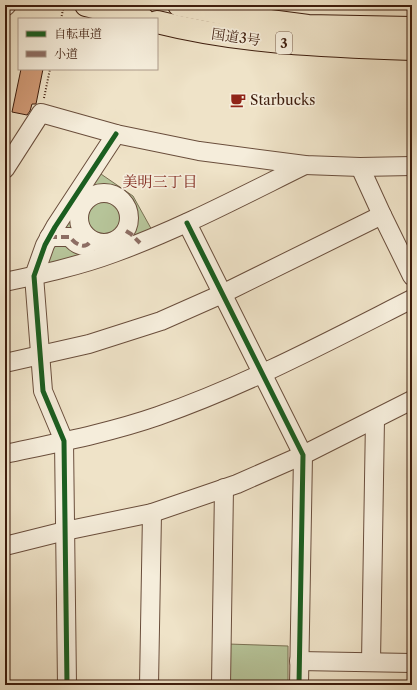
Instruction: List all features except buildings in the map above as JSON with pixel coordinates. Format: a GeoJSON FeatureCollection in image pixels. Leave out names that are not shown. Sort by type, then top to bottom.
{"type":"FeatureCollection","features":[{"type":"Feature","properties":{"kind":"highway"},"geometry":{"type":"LineString","coordinates":[[86,5],[139,18]]}},
{"type":"Feature","properties":{"kind":"highway","name":"国道3号"},"geometry":{"type":"LineString","coordinates":[[179,5],[247,18],[308,26],[412,28]]}},
{"type":"Feature","properties":{"kind":"highway","name":"国道3号"},"geometry":{"type":"LineString","coordinates":[[158,22],[178,28],[244,39],[309,45],[412,49]]}},
{"type":"Feature","properties":{"kind":"street"},"geometry":{"type":"LineString","coordinates":[[5,169],[41,113],[116,134],[199,151],[305,165],[360,167],[412,166]]}},
{"type":"Feature","properties":{"kind":"street"},"geometry":{"type":"LineString","coordinates":[[67,685],[64,441],[43,391],[34,276],[49,238],[116,134]]}},
{"type":"Feature","properties":{"kind":"street"},"geometry":{"type":"LineString","coordinates":[[5,282],[34,276],[113,254],[187,223],[305,165]]}},
{"type":"Feature","properties":{"kind":"street"},"geometry":{"type":"LineString","coordinates":[[360,167],[412,276]]}},
{"type":"Feature","properties":{"kind":"street"},"geometry":{"type":"LineString","coordinates":[[98,193],[114,195],[121,199],[129,214],[129,223],[126,231],[120,238],[113,242],[104,244],[91,240],[82,232],[79,224],[78,217],[84,202],[90,196],[98,193]]}},
{"type":"Feature","properties":{"kind":"street"},"geometry":{"type":"LineString","coordinates":[[5,363],[89,344],[161,321],[222,294],[382,215]]}},
{"type":"Feature","properties":{"kind":"street"},"geometry":{"type":"LineString","coordinates":[[187,223],[303,455],[299,685]]}},
{"type":"Feature","properties":{"kind":"street"},"geometry":{"type":"LineString","coordinates":[[126,231],[140,243]]}},
{"type":"Feature","properties":{"kind":"street"},"geometry":{"type":"LineString","coordinates":[[49,238],[70,237],[74,243],[79,246],[85,246],[89,244],[91,240]]}},
{"type":"Feature","properties":{"kind":"street"},"geometry":{"type":"LineString","coordinates":[[5,454],[108,430],[157,416],[206,398],[263,374],[412,299]]}},
{"type":"Feature","properties":{"kind":"street"},"geometry":{"type":"LineString","coordinates":[[5,546],[65,531],[152,513],[224,488],[303,455],[412,400]]}},
{"type":"Feature","properties":{"kind":"street"},"geometry":{"type":"LineString","coordinates":[[371,662],[375,419]]}},
{"type":"Feature","properties":{"kind":"street"},"geometry":{"type":"LineString","coordinates":[[221,685],[224,488]]}},
{"type":"Feature","properties":{"kind":"street"},"geometry":{"type":"LineString","coordinates":[[149,685],[152,513]]}},
{"type":"Feature","properties":{"kind":"street"},"geometry":{"type":"LineString","coordinates":[[299,661],[412,662]]}},
{"type":"Feature","properties":{"kind":"path"},"geometry":{"type":"LineString","coordinates":[[61,18],[64,5]]}},
{"type":"Feature","properties":{"kind":"path"},"geometry":{"type":"LineString","coordinates":[[41,113],[50,70]]}},
{"type":"Feature","properties":{"kind":"green space"},"geometry":{"type":"Polygon","coordinates":[[[98,172],[133,196],[153,232],[49,266],[44,262],[98,172]]]}},
{"type":"Feature","properties":{"kind":"green space"},"geometry":{"type":"Polygon","coordinates":[[[228,644],[288,646],[288,685],[227,685],[228,644]]]}},
{"type":"Feature","properties":{"kind":"marked path"},"geometry":{"type":"LineString","coordinates":[[126,231],[140,243]]}},
{"type":"Feature","properties":{"kind":"marked path"},"geometry":{"type":"LineString","coordinates":[[49,237],[70,237],[75,242],[83,246],[91,240]]}},
{"type":"Feature","properties":{"kind":"cycle path"},"geometry":{"type":"LineString","coordinates":[[67,685],[64,441],[43,391],[34,276],[45,245],[55,227],[116,134]]}},
{"type":"Feature","properties":{"kind":"cycle path"},"geometry":{"type":"LineString","coordinates":[[187,223],[303,455],[299,685]]}},
{"type":"Feature","properties":{"kind":"place","name":"Starbucks"},"geometry":{"type":"Point","coordinates":[238,100]}},
{"type":"Feature","properties":{"kind":"district","name":"美明三丁目"},"geometry":{"type":"Point","coordinates":[160,181]}}]}
